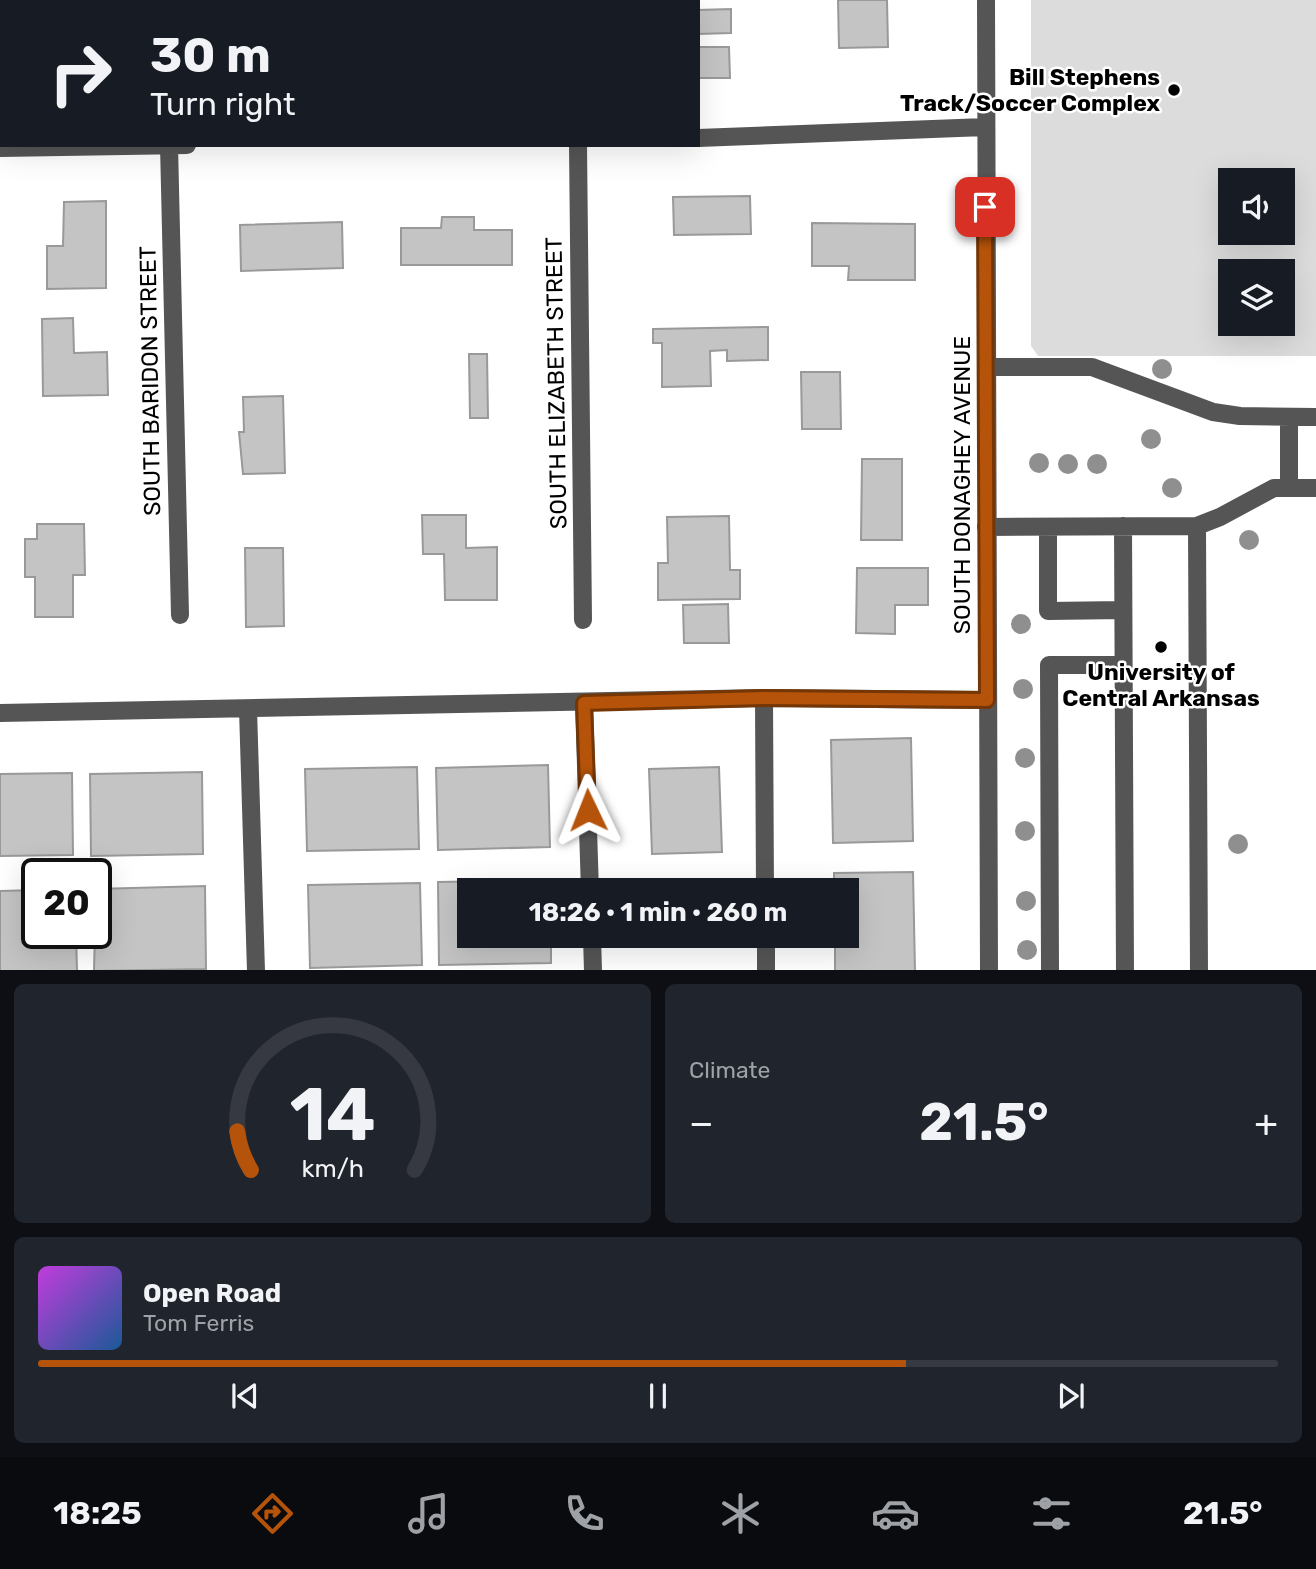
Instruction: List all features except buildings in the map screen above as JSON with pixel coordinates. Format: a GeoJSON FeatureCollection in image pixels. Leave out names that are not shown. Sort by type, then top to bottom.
{"type":"FeatureCollection","features":[{"type":"Feature","properties":{"kind":"street","name":"SOUTH DONAGHEY AVENUE"},"geometry":{"type":"LineString","coordinates":[[986,0],[989,970]]}},
{"type":"Feature","properties":{"kind":"street"},"geometry":{"type":"LineString","coordinates":[[700,138],[985,127]]}},
{"type":"Feature","properties":{"kind":"street"},"geometry":{"type":"LineString","coordinates":[[0,148],[56,147]]}},
{"type":"Feature","properties":{"kind":"street","name":"SOUTH BARIDON STREET"},"geometry":{"type":"LineString","coordinates":[[169,147],[180,615]]}},
{"type":"Feature","properties":{"kind":"street","name":"SOUTH ELIZABETH STREET"},"geometry":{"type":"LineString","coordinates":[[578,147],[583,620]]}},
{"type":"Feature","properties":{"kind":"street"},"geometry":{"type":"LineString","coordinates":[[986,367],[1092,367],[1213,412],[1316,417]]}},
{"type":"Feature","properties":{"kind":"street"},"geometry":{"type":"LineString","coordinates":[[1289,488],[1290,417]]}},
{"type":"Feature","properties":{"kind":"street"},"geometry":{"type":"LineString","coordinates":[[986,527],[1197,526],[1275,488],[1316,488]]}},
{"type":"Feature","properties":{"kind":"street"},"geometry":{"type":"LineString","coordinates":[[1123,526],[1125,970]]}},
{"type":"Feature","properties":{"kind":"street"},"geometry":{"type":"LineString","coordinates":[[1197,526],[1199,970]]}},
{"type":"Feature","properties":{"kind":"street"},"geometry":{"type":"LineString","coordinates":[[1048,527],[1048,611],[1123,610]]}},
{"type":"Feature","properties":{"kind":"street"},"geometry":{"type":"LineString","coordinates":[[1050,970],[1049,665],[1123,665]]}},
{"type":"Feature","properties":{"kind":"street"},"geometry":{"type":"LineString","coordinates":[[764,698],[765,878]]}},
{"type":"Feature","properties":{"kind":"street"},"geometry":{"type":"LineString","coordinates":[[0,713],[764,698],[987,700]]}},
{"type":"Feature","properties":{"kind":"street"},"geometry":{"type":"LineString","coordinates":[[584,703],[590,878]]}},
{"type":"Feature","properties":{"kind":"street"},"geometry":{"type":"LineString","coordinates":[[248,709],[256,970]]}},
{"type":"Feature","properties":{"kind":"street"},"geometry":{"type":"LineString","coordinates":[[592,948],[593,970]]}},
{"type":"Feature","properties":{"kind":"street"},"geometry":{"type":"LineString","coordinates":[[766,948],[766,970]]}},
{"type":"Feature","properties":{"kind":"shaded area","name":"Bill Stephens Track/Soccer Complex"},"geometry":{"type":"Polygon","coordinates":[[[1031,0],[1316,0],[1316,356],[1038,356],[1031,346],[1031,0]]]}},
{"type":"Feature","properties":{"kind":"place","name":"Bill Stephens Track/Soccer Complex"},"geometry":{"type":"Point","coordinates":[1174,90]}},
{"type":"Feature","properties":{"kind":"place","name":"University of Central Arkansas"},"geometry":{"type":"Point","coordinates":[1161,647]}},
{"type":"Feature","properties":{"kind":"route"},"geometry":{"type":"LineString","coordinates":[[588,810],[584,703],[764,698],[987,700],[985,207]]}}]}
